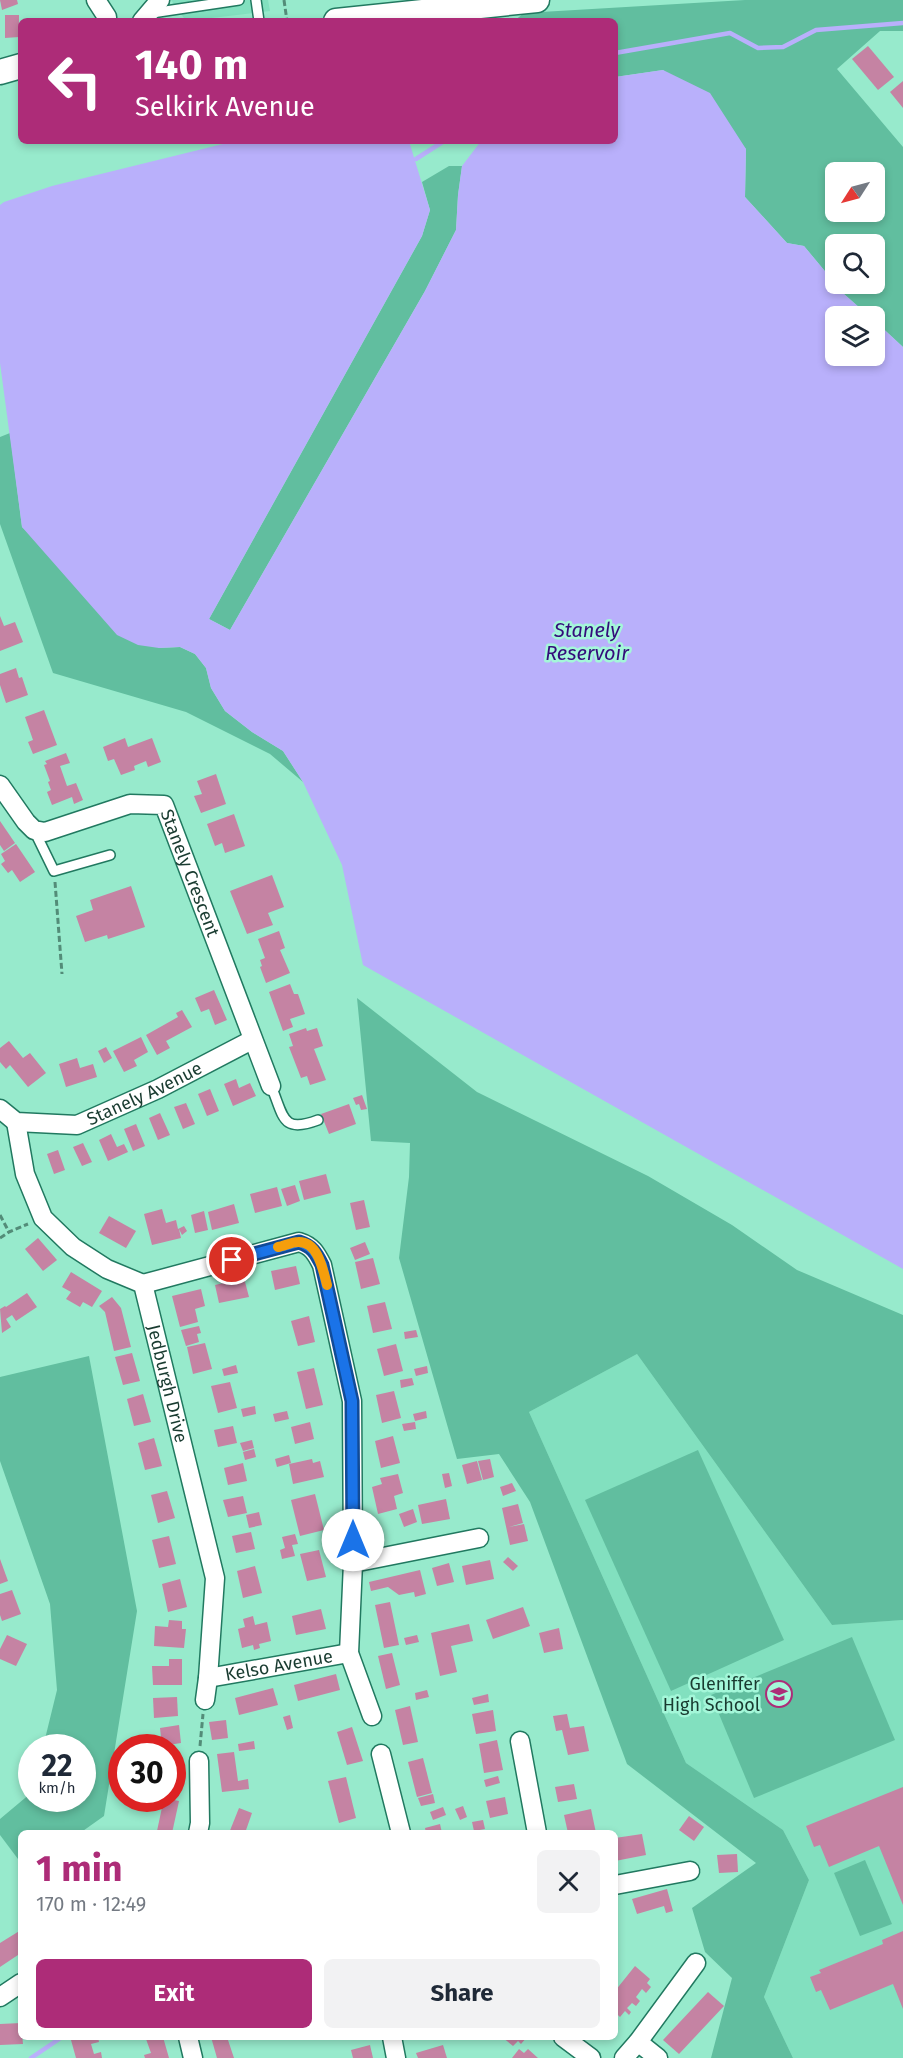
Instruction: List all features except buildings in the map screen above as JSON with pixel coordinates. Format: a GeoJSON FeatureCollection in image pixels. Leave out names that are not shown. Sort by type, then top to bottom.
{"type":"FeatureCollection","features":[{"type":"Feature","properties":{"kind":"main road"},"geometry":{"type":"LineString","coordinates":[[365,18],[537,0]]}},
{"type":"Feature","properties":{"kind":"main road"},"geometry":{"type":"LineString","coordinates":[[0,72],[18,67]]}},
{"type":"Feature","properties":{"kind":"street"},"geometry":{"type":"LineString","coordinates":[[96,0],[107,18]]}},
{"type":"Feature","properties":{"kind":"street"},"geometry":{"type":"LineString","coordinates":[[145,18],[160,0]]}},
{"type":"Feature","properties":{"kind":"street"},"geometry":{"type":"LineString","coordinates":[[0,785],[34,830]]}},
{"type":"Feature","properties":{"kind":"street","name":"Stanely Crescent"},"geometry":{"type":"LineString","coordinates":[[34,830],[45,832],[130,804],[164,805],[271,1086]]}},
{"type":"Feature","properties":{"kind":"street","name":"Stanely Avenue"},"geometry":{"type":"LineString","coordinates":[[16,1122],[77,1125],[158,1089],[252,1040]]}},
{"type":"Feature","properties":{"kind":"street"},"geometry":{"type":"LineString","coordinates":[[0,1110],[16,1122],[25,1174],[43,1218],[81,1252],[107,1269],[143,1284],[299,1242],[315,1252],[322,1265],[352,1401],[353,1563],[349,1653],[372,1716]]}},
{"type":"Feature","properties":{"kind":"street","name":"Jedburgh Drive"},"geometry":{"type":"LineString","coordinates":[[143,1284],[214,1578],[205,1700]]}},
{"type":"Feature","properties":{"kind":"street"},"geometry":{"type":"LineString","coordinates":[[353,1563],[479,1538]]}},
{"type":"Feature","properties":{"kind":"street","name":"Kelso Avenue"},"geometry":{"type":"LineString","coordinates":[[208,1678],[349,1653]]}},
{"type":"Feature","properties":{"kind":"street"},"geometry":{"type":"LineString","coordinates":[[520,1741],[536,1830]]}},
{"type":"Feature","properties":{"kind":"street"},"geometry":{"type":"LineString","coordinates":[[381,1755],[400,1830]]}},
{"type":"Feature","properties":{"kind":"street"},"geometry":{"type":"LineString","coordinates":[[199,1761],[199,1830]]}},
{"type":"Feature","properties":{"kind":"street"},"geometry":{"type":"LineString","coordinates":[[618,1884],[690,1870]]}},
{"type":"Feature","properties":{"kind":"street"},"geometry":{"type":"LineString","coordinates":[[624,2058],[696,1963]]}},
{"type":"Feature","properties":{"kind":"street"},"geometry":{"type":"LineString","coordinates":[[0,1996],[18,1985]]}},
{"type":"Feature","properties":{"kind":"street"},"geometry":{"type":"LineString","coordinates":[[189,2040],[193,2058]]}},
{"type":"Feature","properties":{"kind":"street"},"geometry":{"type":"LineString","coordinates":[[393,2040],[396,2058]]}},
{"type":"Feature","properties":{"kind":"street"},"geometry":{"type":"LineString","coordinates":[[567,2040],[591,2058]]}},
{"type":"Feature","properties":{"kind":"street"},"geometry":{"type":"LineString","coordinates":[[638,2042],[658,2058]]}},
{"type":"Feature","properties":{"kind":"lane"},"geometry":{"type":"LineString","coordinates":[[145,18],[239,0]]}},
{"type":"Feature","properties":{"kind":"lane"},"geometry":{"type":"LineString","coordinates":[[256,0],[259,18]]}},
{"type":"Feature","properties":{"kind":"lane"},"geometry":{"type":"LineString","coordinates":[[34,830],[54,871],[110,855]]}},
{"type":"Feature","properties":{"kind":"lane"},"geometry":{"type":"LineString","coordinates":[[271,1086],[285,1119],[291,1125],[302,1126],[318,1120]]}},
{"type":"Feature","properties":{"kind":"path"},"geometry":{"type":"LineString","coordinates":[[284,0],[287,18]]}},
{"type":"Feature","properties":{"kind":"path"},"geometry":{"type":"LineString","coordinates":[[54,871],[62,974]]}},
{"type":"Feature","properties":{"kind":"path"},"geometry":{"type":"LineString","coordinates":[[0,1215],[9,1232]]}},
{"type":"Feature","properties":{"kind":"path"},"geometry":{"type":"LineString","coordinates":[[0,1238],[43,1218]]}},
{"type":"Feature","properties":{"kind":"path"},"geometry":{"type":"LineString","coordinates":[[199,1761],[205,1700]]}},
{"type":"Feature","properties":{"kind":"shaded area"},"geometry":{"type":"Polygon","coordinates":[[[171,0],[268,0],[270,11],[211,18],[184,18],[171,0]]]}},
{"type":"Feature","properties":{"kind":"shaded area"},"geometry":{"type":"Polygon","coordinates":[[[745,0],[903,0],[903,31],[880,31],[837,69],[903,147],[903,347],[885,330],[885,306],[858,306],[844,294],[885,294],[885,234],[825,234],[825,271],[804,246],[787,243],[745,197],[746,149],[663,70],[618,77],[618,18],[518,18],[524,13],[745,0]]]}},
{"type":"Feature","properties":{"kind":"shaded area"},"geometry":{"type":"Polygon","coordinates":[[[449,166],[462,166],[456,230],[425,291],[230,630],[209,619],[422,236],[430,210],[422,182],[449,166]]]}},
{"type":"Feature","properties":{"kind":"shaded area"},"geometry":{"type":"Polygon","coordinates":[[[10,433],[22,527],[159,648],[180,647],[195,654],[206,668],[211,688],[225,711],[252,732],[283,751],[303,782],[270,754],[186,712],[53,673],[0,524],[0,437],[10,433]]]}},
{"type":"Feature","properties":{"kind":"shaded area"},"geometry":{"type":"Polygon","coordinates":[[[357,998],[477,1092],[648,1176],[732,1225],[797,1270],[903,1315],[903,1620],[832,1625],[637,1354],[529,1412],[686,1763],[783,1830],[809,1880],[764,1997],[793,2058],[711,2058],[732,1978],[705,1952],[692,1908],[756,1863],[627,1764],[530,1502],[499,1454],[457,1459],[399,1258],[409,1177],[410,1143],[371,1141],[357,998]]]}},
{"type":"Feature","properties":{"kind":"shaded area","name":"Gleniffer High School"},"geometry":{"type":"Polygon","coordinates":[[[637,1354],[832,1625],[903,1620],[903,2058],[793,2058],[764,1997],[809,1880],[783,1830],[686,1763],[529,1412],[637,1354]]]}},
{"type":"Feature","properties":{"kind":"shaded area"},"geometry":{"type":"Polygon","coordinates":[[[89,1356],[137,1611],[117,1734],[108,1734],[108,1791],[104,1816],[84,1830],[18,1830],[18,1859],[0,1835],[0,1819],[18,1804],[18,1812],[96,1812],[96,1734],[46,1734],[57,1690],[50,1604],[0,1461],[0,1377],[89,1356]]]}},
{"type":"Feature","properties":{"kind":"shaded area"},"geometry":{"type":"Polygon","coordinates":[[[698,1450],[784,1640],[671,1691],[585,1500],[698,1450]]]}},
{"type":"Feature","properties":{"kind":"shaded area"},"geometry":{"type":"Polygon","coordinates":[[[852,1637],[895,1740],[754,1798],[711,1695],[852,1637]]]}},
{"type":"Feature","properties":{"kind":"shaded area"},"geometry":{"type":"Polygon","coordinates":[[[865,1860],[892,1924],[860,1936],[834,1873],[865,1860]]]}},
{"type":"Feature","properties":{"kind":"water","name":"Stanely Reservoir"},"geometry":{"type":"Polygon","coordinates":[[[663,70],[710,93],[746,149],[745,197],[787,243],[804,246],[825,271],[825,294],[844,294],[858,306],[825,306],[825,366],[885,366],[885,330],[903,347],[903,1269],[363,965],[342,865],[303,782],[283,751],[252,732],[225,711],[211,688],[206,668],[195,654],[180,647],[159,648],[138,645],[117,635],[22,527],[0,363],[0,205],[4,202],[52,186],[223,144],[410,144],[430,210],[422,236],[209,619],[230,630],[425,291],[456,230],[462,166],[479,144],[618,144],[618,77],[663,70]]]}},
{"type":"Feature","properties":{"kind":"waterway"},"geometry":{"type":"LineString","coordinates":[[618,52],[730,33],[758,48],[783,47],[816,30],[903,23]]}},
{"type":"Feature","properties":{"kind":"waterway"},"geometry":{"type":"LineString","coordinates":[[416,159],[439,144]]}},
{"type":"Feature","properties":{"kind":"waterway"},"geometry":{"type":"LineString","coordinates":[[31,2058],[58,2040]]}},
{"type":"Feature","properties":{"kind":"slow traffic"},"geometry":{"type":"LineString","coordinates":[[278,1247],[299,1242],[307,1245],[315,1252],[322,1265],[327,1285]]}},
{"type":"Feature","properties":{"kind":"place","name":"Gleniffer High School"},"geometry":{"type":"Point","coordinates":[779,1694]}},
{"type":"Feature","properties":{"kind":"route"},"geometry":{"type":"LineString","coordinates":[[232,1260],[299,1242],[315,1252],[322,1265],[352,1401],[353,1540]]}}]}
